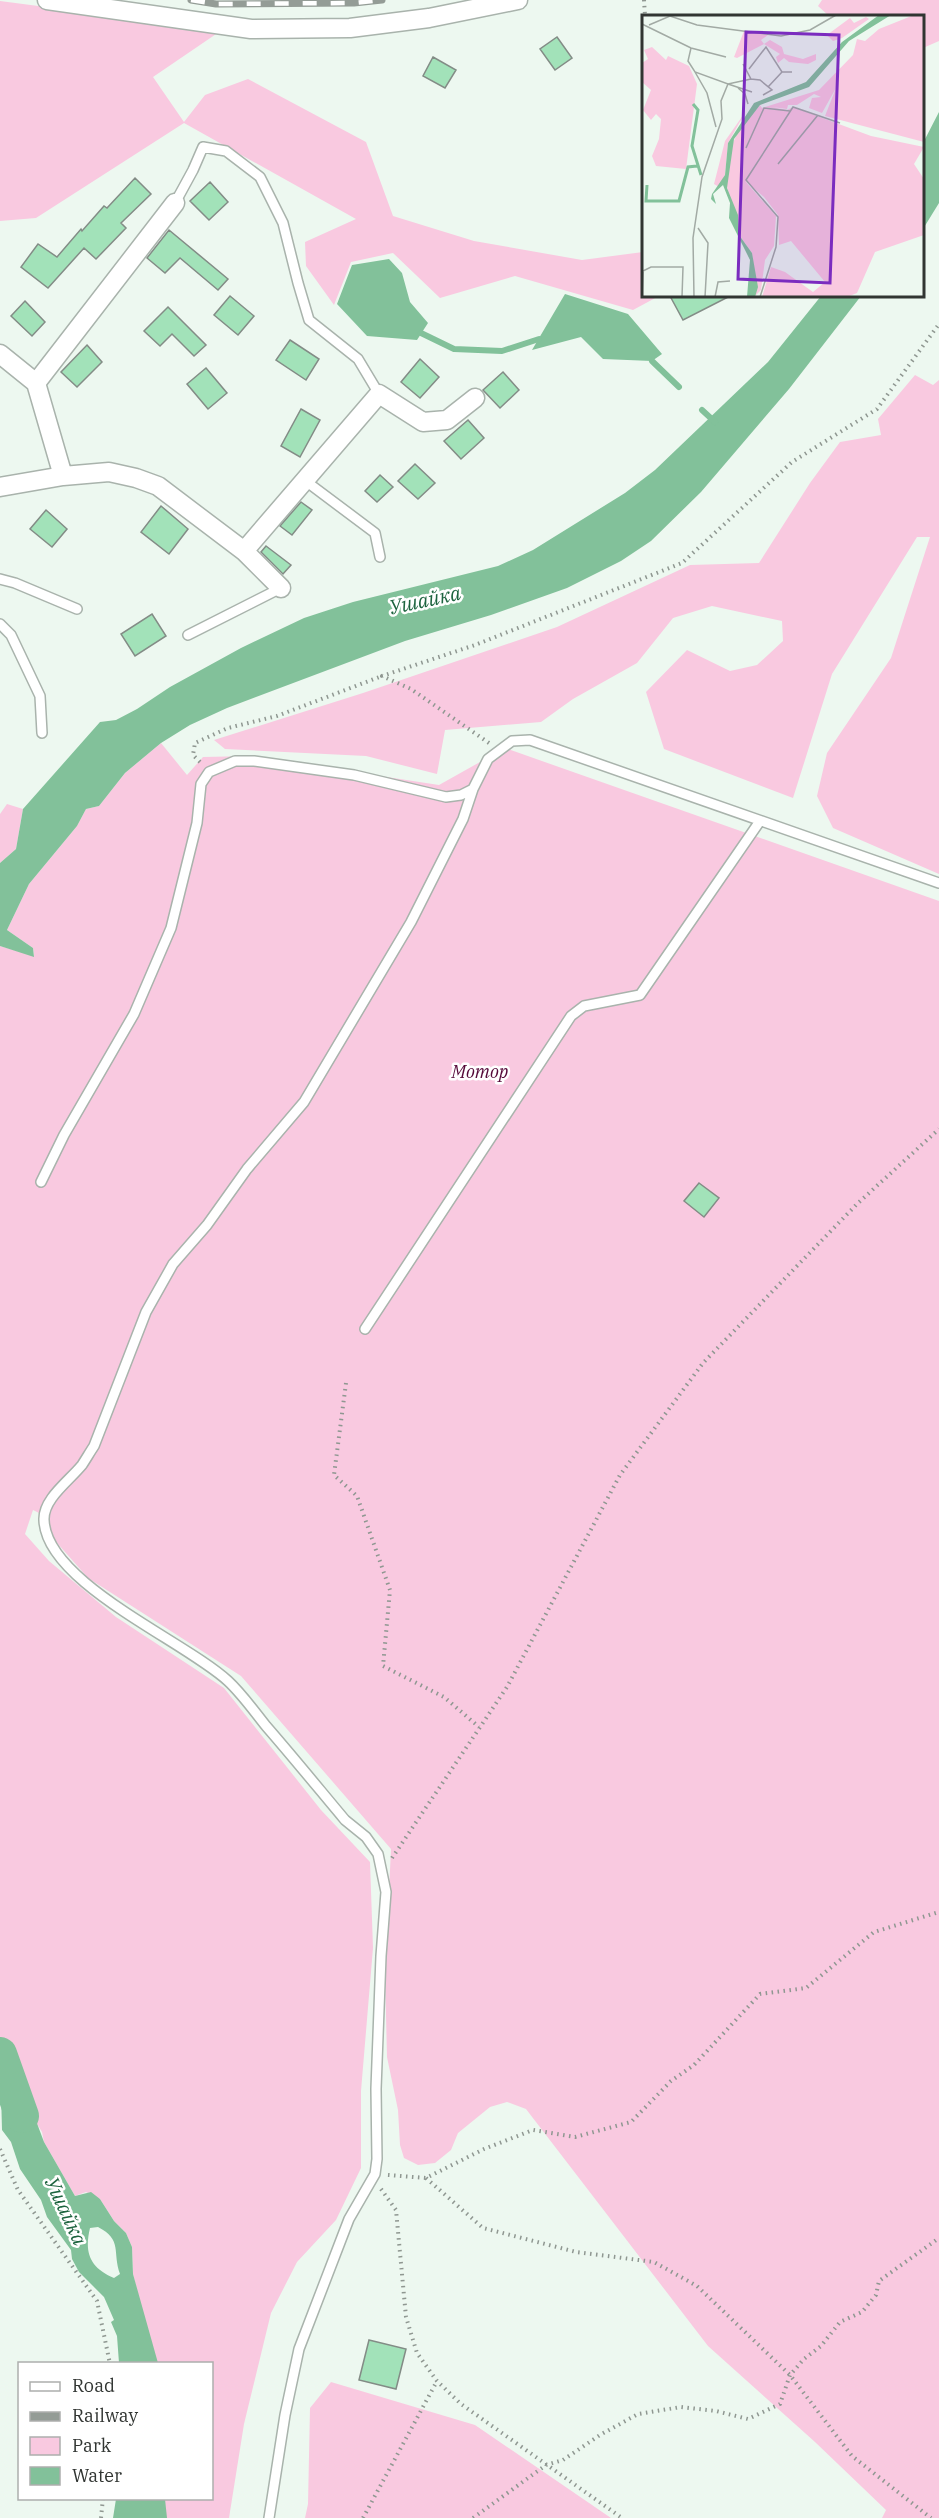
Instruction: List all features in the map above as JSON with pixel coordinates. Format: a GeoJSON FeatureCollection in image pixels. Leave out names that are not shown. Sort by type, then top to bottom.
{"type":"FeatureCollection","features":[{"type":"Feature","properties":{"kind":"street"},"geometry":{"type":"LineString","coordinates":[[47,0],[251,29],[350,28],[429,18],[518,0]]}},
{"type":"Feature","properties":{"kind":"street"},"geometry":{"type":"LineString","coordinates":[[36,383],[175,203]]}},
{"type":"Feature","properties":{"kind":"street"},"geometry":{"type":"LineString","coordinates":[[0,354],[36,383],[63,476]]}},
{"type":"Feature","properties":{"kind":"street"},"geometry":{"type":"LineString","coordinates":[[244,551],[379,394],[423,422],[447,420],[475,398]]}},
{"type":"Feature","properties":{"kind":"street"},"geometry":{"type":"LineString","coordinates":[[0,487],[63,476],[109,472],[136,478],[158,486],[244,551],[281,588]]}},
{"type":"Feature","properties":{"kind":"lane"},"geometry":{"type":"LineString","coordinates":[[175,203],[203,147],[226,151],[260,177],[283,223],[309,320],[358,359],[379,394]]}},
{"type":"Feature","properties":{"kind":"lane"},"geometry":{"type":"LineString","coordinates":[[303,480],[375,533],[380,556]]}},
{"type":"Feature","properties":{"kind":"lane"},"geometry":{"type":"LineString","coordinates":[[0,579],[77,609]]}},
{"type":"Feature","properties":{"kind":"lane"},"geometry":{"type":"LineString","coordinates":[[188,635],[281,588]]}},
{"type":"Feature","properties":{"kind":"lane"},"geometry":{"type":"LineString","coordinates":[[0,624],[11,635],[40,696],[42,733]]}},
{"type":"Feature","properties":{"kind":"lane"},"geometry":{"type":"LineString","coordinates":[[269,2518],[285,2415],[299,2349],[349,2219],[375,2174],[381,1956],[386,1892],[384,1871],[378,1854],[366,1838],[345,1820],[229,1681],[194,1655],[137,1620],[85,1581],[58,1556],[48,1541],[44,1518],[53,1498],[94,1446],[146,1312],[173,1264],[207,1225],[247,1169],[304,1102],[411,922],[463,819],[473,789],[488,759],[498,749],[512,741],[530,740],[939,883]]}},
{"type":"Feature","properties":{"kind":"lane"},"geometry":{"type":"LineString","coordinates":[[41,1182],[64,1135],[134,1014],[171,928],[197,823],[201,784],[209,772],[235,761],[254,761],[354,775],[446,797],[460,795],[473,789]]}},
{"type":"Feature","properties":{"kind":"lane"},"geometry":{"type":"LineString","coordinates":[[365,1329],[571,1016],[584,1006],[640,995],[760,820]]}},
{"type":"Feature","properties":{"kind":"path"},"geometry":{"type":"LineString","coordinates":[[644,0],[645,15]]}},
{"type":"Feature","properties":{"kind":"path"},"geometry":{"type":"LineString","coordinates":[[209,772],[193,756],[195,743],[228,728],[277,716],[382,676],[476,645],[682,563],[792,462],[877,409],[939,324]]}},
{"type":"Feature","properties":{"kind":"path"},"geometry":{"type":"LineString","coordinates":[[382,676],[411,689],[498,749]]}},
{"type":"Feature","properties":{"kind":"path"},"geometry":{"type":"LineString","coordinates":[[384,1871],[507,1687],[621,1475],[703,1363],[857,1204],[939,1129]]}},
{"type":"Feature","properties":{"kind":"path"},"geometry":{"type":"LineString","coordinates":[[346,1383],[334,1475],[357,1496],[390,1590],[383,1666],[444,1697],[479,1727]]}},
{"type":"Feature","properties":{"kind":"path"},"geometry":{"type":"LineString","coordinates":[[375,2174],[426,2178],[484,2149],[533,2130],[575,2137],[631,2122],[671,2081],[694,2065],[760,1994],[806,1988],[874,1932],[939,1912]]}},
{"type":"Feature","properties":{"kind":"path"},"geometry":{"type":"LineString","coordinates":[[0,2149],[18,2190],[97,2301],[110,2362]]}},
{"type":"Feature","properties":{"kind":"path"},"geometry":{"type":"LineString","coordinates":[[426,2178],[483,2228],[576,2252],[654,2262],[697,2286],[790,2375],[852,2456],[931,2518]]}},
{"type":"Feature","properties":{"kind":"path"},"geometry":{"type":"LineString","coordinates":[[369,2186],[381,2188],[396,2210],[406,2317],[417,2353],[437,2381],[461,2404],[622,2518]]}},
{"type":"Feature","properties":{"kind":"path"},"geometry":{"type":"LineString","coordinates":[[473,2518],[546,2464],[562,2460],[638,2414],[681,2407],[716,2411],[748,2419],[780,2404],[790,2375],[804,2359],[821,2346],[840,2322],[862,2312],[876,2295],[879,2281],[939,2238]]}},
{"type":"Feature","properties":{"kind":"path"},"geometry":{"type":"LineString","coordinates":[[363,2518],[437,2381]]}},
{"type":"Feature","properties":{"kind":"path"},"geometry":{"type":"LineString","coordinates":[[101,2518],[103,2500]]}},
{"type":"Feature","properties":{"kind":"green space"},"geometry":{"type":"Polygon","coordinates":[[[822,0],[939,0],[939,41],[924,48],[924,15],[828,15],[818,6],[822,0]]]}},
{"type":"Feature","properties":{"kind":"green space"},"geometry":{"type":"Polygon","coordinates":[[[0,1],[222,30],[153,77],[184,122],[205,95],[248,79],[366,142],[393,216],[474,241],[582,260],[642,252],[642,297],[657,297],[633,310],[515,276],[440,298],[393,253],[351,262],[334,305],[306,266],[305,242],[356,219],[184,123],[36,218],[0,221],[0,1]]]}},
{"type":"Feature","properties":{"kind":"green space"},"geometry":{"type":"Polygon","coordinates":[[[915,375],[933,385],[939,380],[939,874],[833,828],[817,796],[827,753],[891,658],[930,537],[917,537],[832,674],[793,798],[664,749],[646,692],[687,650],[730,671],[757,665],[783,641],[782,621],[712,606],[673,618],[637,663],[573,699],[541,722],[445,730],[437,774],[366,756],[225,749],[214,740],[363,693],[557,627],[690,565],[759,563],[810,483],[840,442],[881,435],[878,419],[915,375]]]}},
{"type":"Feature","properties":{"kind":"green space","name":"Мотор"},"geometry":{"type":"Polygon","coordinates":[[[161,743],[187,775],[203,757],[250,756],[439,785],[505,748],[939,901],[939,2518],[882,2518],[886,2510],[815,2442],[708,2346],[526,2109],[507,2102],[490,2107],[458,2133],[451,2150],[435,2163],[418,2165],[404,2158],[400,2145],[398,2110],[387,2057],[385,1975],[391,1849],[241,1676],[88,1578],[50,1535],[49,1518],[33,1510],[25,1534],[49,1561],[116,1617],[224,1688],[321,1810],[370,1862],[373,1948],[361,2091],[361,2168],[336,2220],[297,2262],[271,2313],[244,2424],[229,2518],[164,2518],[162,2500],[213,2500],[213,2362],[155,2362],[133,2274],[132,2247],[126,2233],[114,2221],[100,2199],[86,2192],[75,2196],[26,2106],[26,2098],[14,2078],[1,2070],[4,2060],[0,2054],[0,946],[34,956],[33,948],[7,930],[29,884],[77,826],[86,809],[99,806],[125,773],[161,743]]]}},
{"type":"Feature","properties":{"kind":"green space"},"geometry":{"type":"Polygon","coordinates":[[[7,804],[23,809],[16,849],[0,863],[0,814],[7,804]]]}},
{"type":"Feature","properties":{"kind":"green space"},"geometry":{"type":"Polygon","coordinates":[[[331,2382],[475,2425],[611,2518],[305,2518],[308,2504],[310,2408],[331,2382]]]}},
{"type":"Feature","properties":{"kind":"water"},"geometry":{"type":"Polygon","coordinates":[[[939,112],[939,203],[924,227],[924,141],[939,112]]]}},
{"type":"Feature","properties":{"kind":"water"},"geometry":{"type":"Polygon","coordinates":[[[389,259],[402,273],[410,302],[428,323],[417,340],[367,336],[337,304],[352,265],[389,259]]]}},
{"type":"Feature","properties":{"kind":"water"},"geometry":{"type":"Polygon","coordinates":[[[565,294],[628,314],[662,354],[652,361],[603,359],[581,337],[532,350],[565,294]]]}},
{"type":"Feature","properties":{"kind":"water"},"geometry":{"type":"Polygon","coordinates":[[[820,297],[860,297],[789,389],[701,492],[651,541],[621,561],[567,588],[491,615],[405,641],[227,708],[190,725],[161,743],[125,773],[99,806],[86,809],[77,826],[29,884],[7,930],[33,948],[34,957],[0,946],[0,863],[16,849],[23,809],[100,722],[116,720],[241,648],[304,618],[353,602],[498,566],[533,550],[625,493],[655,470],[768,362],[820,297]]]}},
{"type":"Feature","properties":{"kind":"water"},"geometry":{"type":"Polygon","coordinates":[[[0,2054],[4,2059],[1,2070],[22,2090],[26,2106],[32,2110],[44,2142],[75,2196],[91,2192],[100,2199],[114,2221],[126,2233],[132,2247],[133,2274],[158,2362],[119,2362],[117,2336],[111,2322],[114,2320],[104,2297],[79,2272],[72,2259],[71,2250],[47,2217],[41,2200],[20,2169],[11,2142],[2,2130],[0,2054]],[[98,2227],[90,2228],[88,2245],[94,2264],[114,2278],[120,2274],[111,2237],[98,2227]]]}},
{"type":"Feature","properties":{"kind":"water"},"geometry":{"type":"Polygon","coordinates":[[[116,2500],[165,2500],[167,2518],[113,2518],[116,2500]]]}},
{"type":"Feature","properties":{"kind":"building"},"geometry":{"type":"Polygon","coordinates":[[[557,37],[572,58],[555,70],[540,49],[557,37]]]}},
{"type":"Feature","properties":{"kind":"building"},"geometry":{"type":"Polygon","coordinates":[[[433,57],[456,70],[445,88],[423,76],[433,57]]]}},
{"type":"Feature","properties":{"kind":"building"},"geometry":{"type":"Polygon","coordinates":[[[135,178],[151,194],[121,223],[126,228],[96,259],[84,248],[48,288],[21,267],[38,244],[57,257],[81,229],[82,231],[104,206],[107,208],[135,178]]]}},
{"type":"Feature","properties":{"kind":"building"},"geometry":{"type":"Polygon","coordinates":[[[210,182],[228,202],[209,220],[190,201],[210,182]]]}},
{"type":"Feature","properties":{"kind":"building"},"geometry":{"type":"Polygon","coordinates":[[[169,230],[228,279],[218,290],[180,258],[165,273],[147,258],[169,230]]]}},
{"type":"Feature","properties":{"kind":"building"},"geometry":{"type":"Polygon","coordinates":[[[230,296],[254,316],[238,335],[214,315],[230,296]]]}},
{"type":"Feature","properties":{"kind":"building"},"geometry":{"type":"Polygon","coordinates":[[[671,297],[728,297],[683,320],[671,297]]]}},
{"type":"Feature","properties":{"kind":"building"},"geometry":{"type":"Polygon","coordinates":[[[25,301],[45,322],[32,336],[11,316],[25,301]]]}},
{"type":"Feature","properties":{"kind":"building"},"geometry":{"type":"Polygon","coordinates":[[[168,307],[206,345],[194,356],[172,334],[160,346],[144,331],[168,307]]]}},
{"type":"Feature","properties":{"kind":"building"},"geometry":{"type":"Polygon","coordinates":[[[290,340],[319,359],[306,380],[276,360],[290,340]]]}},
{"type":"Feature","properties":{"kind":"building"},"geometry":{"type":"Polygon","coordinates":[[[87,345],[102,362],[77,387],[61,372],[87,345]]]}},
{"type":"Feature","properties":{"kind":"building"},"geometry":{"type":"Polygon","coordinates":[[[420,359],[439,377],[420,398],[401,382],[420,359]]]}},
{"type":"Feature","properties":{"kind":"building"},"geometry":{"type":"Polygon","coordinates":[[[206,368],[227,393],[208,409],[187,384],[206,368]]]}},
{"type":"Feature","properties":{"kind":"building"},"geometry":{"type":"Polygon","coordinates":[[[503,372],[519,390],[500,408],[483,390],[503,372]]]}},
{"type":"Feature","properties":{"kind":"building"},"geometry":{"type":"Polygon","coordinates":[[[301,409],[320,420],[300,457],[281,446],[301,409]]]}},
{"type":"Feature","properties":{"kind":"building"},"geometry":{"type":"Polygon","coordinates":[[[468,420],[484,438],[461,459],[444,441],[468,420]]]}},
{"type":"Feature","properties":{"kind":"building"},"geometry":{"type":"Polygon","coordinates":[[[415,464],[435,483],[418,499],[398,481],[415,464]]]}},
{"type":"Feature","properties":{"kind":"building"},"geometry":{"type":"Polygon","coordinates":[[[380,475],[393,487],[377,502],[365,491],[380,475]]]}},
{"type":"Feature","properties":{"kind":"building"},"geometry":{"type":"Polygon","coordinates":[[[301,502],[312,510],[292,535],[280,526],[301,502]]]}},
{"type":"Feature","properties":{"kind":"building"},"geometry":{"type":"Polygon","coordinates":[[[161,506],[188,529],[169,554],[141,532],[161,506]]]}},
{"type":"Feature","properties":{"kind":"building"},"geometry":{"type":"Polygon","coordinates":[[[46,510],[67,529],[52,547],[30,529],[46,510]]]}},
{"type":"Feature","properties":{"kind":"building"},"geometry":{"type":"Polygon","coordinates":[[[266,546],[291,565],[283,574],[261,552],[266,546]]]}},
{"type":"Feature","properties":{"kind":"building"},"geometry":{"type":"Polygon","coordinates":[[[152,614],[166,636],[135,656],[121,634],[152,614]]]}},
{"type":"Feature","properties":{"kind":"building"},"geometry":{"type":"Polygon","coordinates":[[[699,1183],[719,1198],[704,1217],[684,1201],[699,1183]]]}},
{"type":"Feature","properties":{"kind":"building"},"geometry":{"type":"Polygon","coordinates":[[[369,2340],[406,2349],[396,2389],[359,2380],[369,2340]]]}},
{"type":"Feature","properties":{"kind":"waterway"},"geometry":{"type":"LineString","coordinates":[[421,333],[454,349],[502,351],[539,339]]}},
{"type":"Feature","properties":{"kind":"waterway"},"geometry":{"type":"LineString","coordinates":[[652,361],[679,387]]}},
{"type":"Feature","properties":{"kind":"waterway"},"geometry":{"type":"LineString","coordinates":[[702,410],[715,422]]}},
{"type":"Feature","properties":{"kind":"waterway","name":"Ушайка"},"geometry":{"type":"LineString","coordinates":[[0,2054],[22,2116]]}},
{"type":"Feature","properties":{"kind":"railway"},"geometry":{"type":"LineString","coordinates":[[191,0],[216,4],[354,3],[382,0]]}}]}
